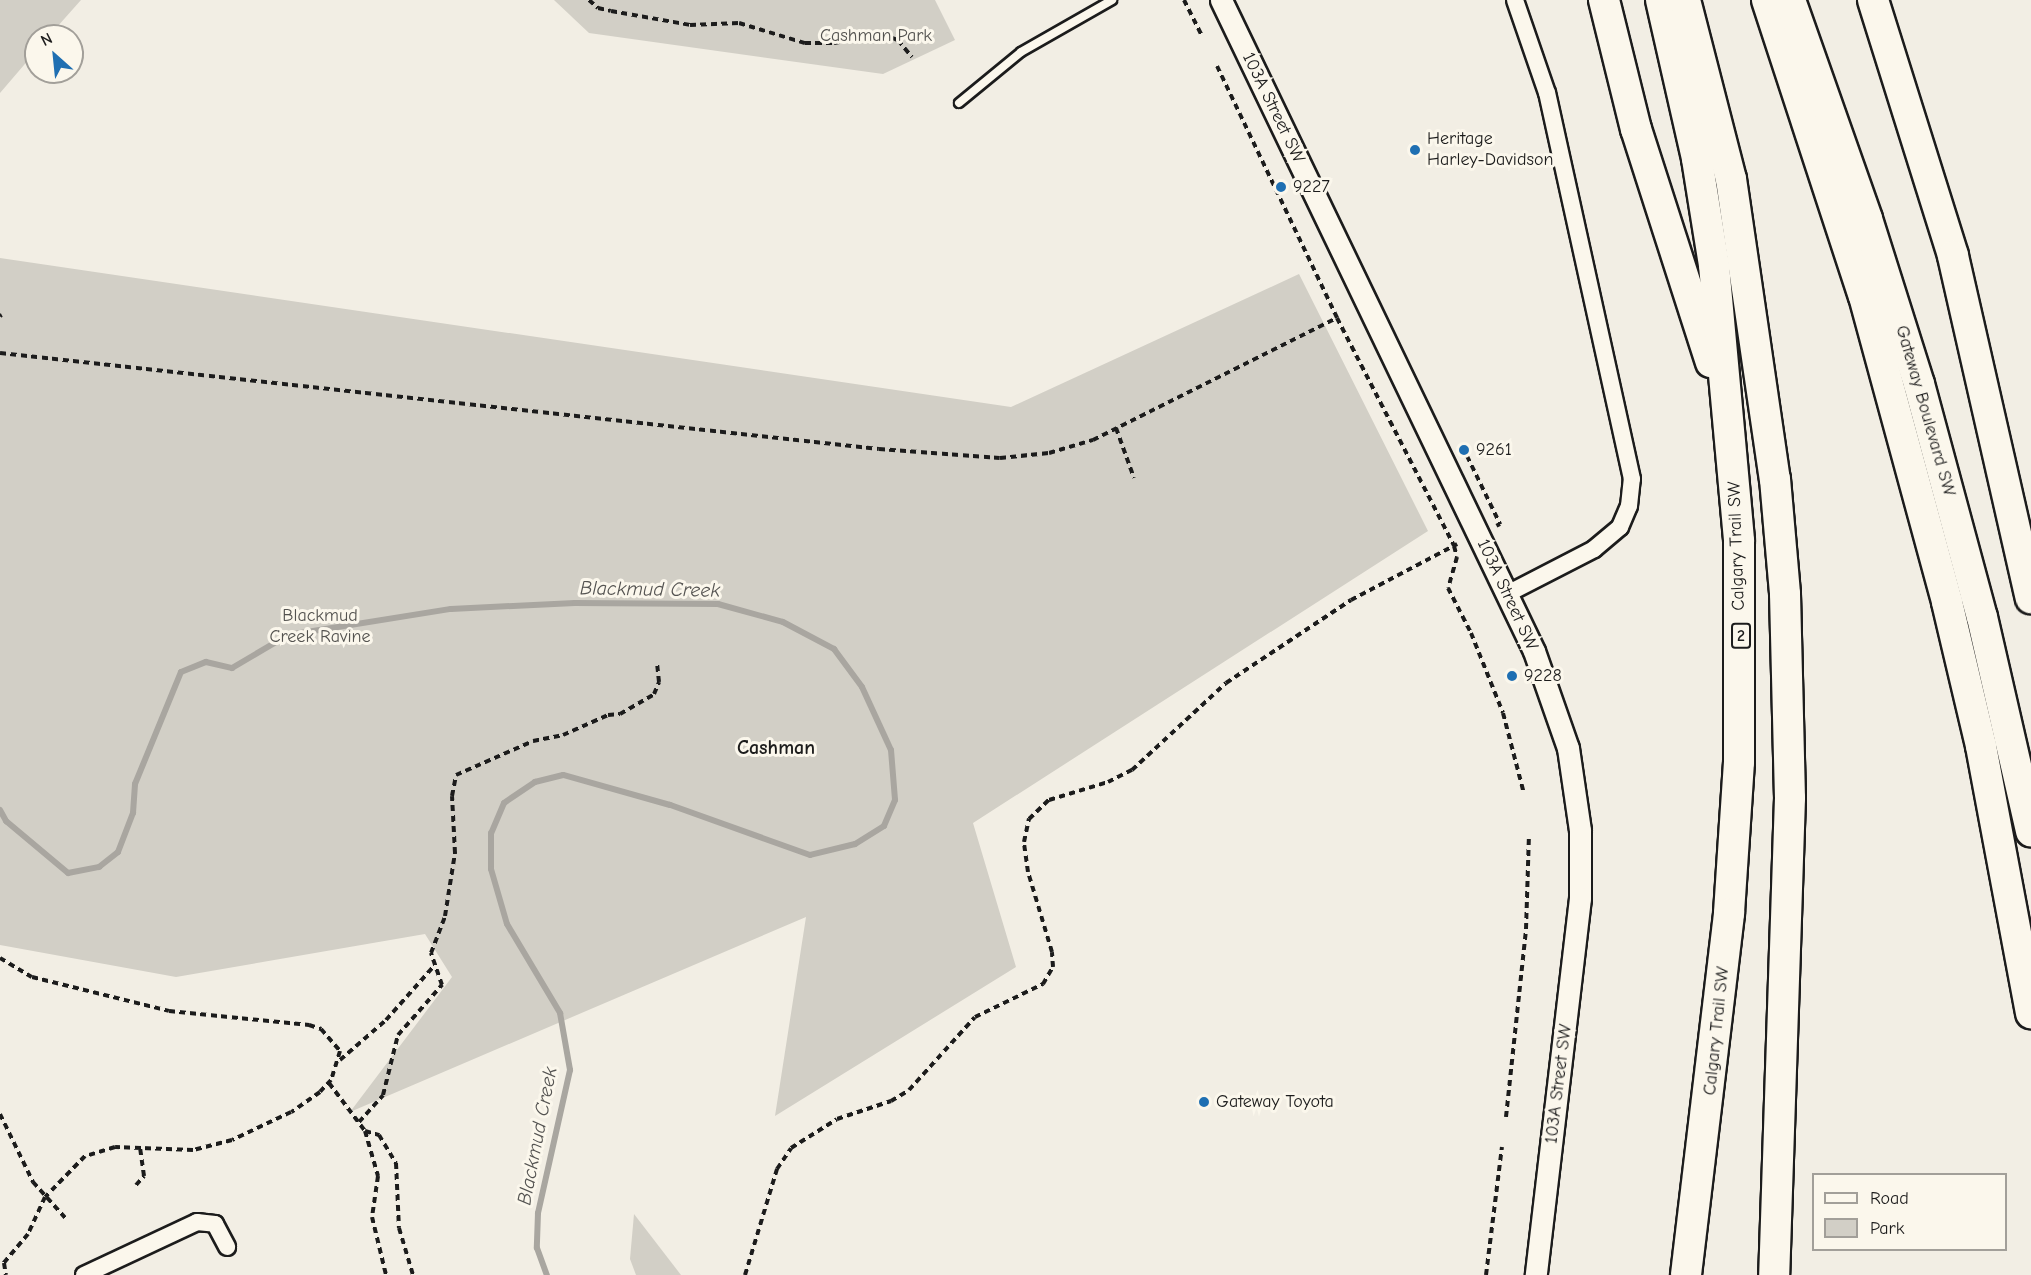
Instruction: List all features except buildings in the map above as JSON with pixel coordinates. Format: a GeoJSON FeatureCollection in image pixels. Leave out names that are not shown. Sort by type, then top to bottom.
{"type":"FeatureCollection","features":[{"type":"Feature","properties":{"kind":"highway"},"geometry":{"type":"LineString","coordinates":[[1604,0],[1636,129],[1731,422]]}},
{"type":"Feature","properties":{"kind":"highway","name":"Calgary Trail SW"},"geometry":{"type":"LineString","coordinates":[[1661,0],[1699,170],[1714,265],[1731,422],[1739,541],[1739,762],[1717,1039],[1686,1275]]}},
{"type":"Feature","properties":{"kind":"highway"},"geometry":{"type":"LineString","coordinates":[[1685,0],[1731,179],[1775,479],[1785,594],[1789,810],[1774,1275]]}},
{"type":"Feature","properties":{"kind":"highway"},"geometry":{"type":"LineString","coordinates":[[1767,0],[1864,296],[1947,602],[1981,746],[2031,1013]]}},
{"type":"Feature","properties":{"kind":"highway","name":"Gateway Boulevard SW"},"geometry":{"type":"LineString","coordinates":[[1790,0],[1867,219],[1919,384],[1982,617],[2030,824]]}},
{"type":"Feature","properties":{"kind":"highway"},"geometry":{"type":"LineString","coordinates":[[1873,0],[1953,256],[2031,598]]}},
{"type":"Feature","properties":{"kind":"street","name":"103A Street SW"},"geometry":{"type":"LineString","coordinates":[[1221,0],[1546,676],[1558,713],[1580,830],[1580,898],[1536,1275]]}},
{"type":"Feature","properties":{"kind":"street"},"geometry":{"type":"LineString","coordinates":[[1507,594],[1594,549],[1620,527],[1629,506],[1632,480],[1547,93],[1515,0]]}},
{"type":"Feature","properties":{"kind":"street"},"geometry":{"type":"LineString","coordinates":[[84,1275],[197,1222],[215,1224],[227,1247]]}},
{"type":"Feature","properties":{"kind":"lane"},"geometry":{"type":"LineString","coordinates":[[960,103],[1021,52],[1112,0]]}},
{"type":"Feature","properties":{"kind":"path"},"geometry":{"type":"LineString","coordinates":[[589,0],[598,8],[690,25],[739,23],[805,43],[834,43],[882,34],[898,40],[912,57]]}},
{"type":"Feature","properties":{"kind":"path"},"geometry":{"type":"LineString","coordinates":[[1184,0],[1202,36]]}},
{"type":"Feature","properties":{"kind":"path"},"geometry":{"type":"LineString","coordinates":[[1217,66],[1337,318],[1455,545],[1457,557],[1448,588],[1471,633],[1503,713],[1523,790]]}},
{"type":"Feature","properties":{"kind":"path"},"geometry":{"type":"LineString","coordinates":[[0,353],[867,448],[1000,458],[1049,453],[1116,428],[1337,318]]}},
{"type":"Feature","properties":{"kind":"path"},"geometry":{"type":"LineString","coordinates":[[1116,428],[1134,478]]}},
{"type":"Feature","properties":{"kind":"path"},"geometry":{"type":"LineString","coordinates":[[1467,456],[1500,524],[1496,526]]}},
{"type":"Feature","properties":{"kind":"path"},"geometry":{"type":"LineString","coordinates":[[745,1275],[777,1169],[791,1148],[837,1119],[891,1101],[909,1090],[975,1017],[1043,984],[1053,967],[1052,952],[1028,873],[1024,842],[1029,819],[1048,800],[1108,782],[1132,770],[1226,682],[1351,600],[1455,545]]}},
{"type":"Feature","properties":{"kind":"path"},"geometry":{"type":"LineString","coordinates":[[359,1122],[383,1095],[398,1035],[442,985],[431,953],[445,916],[455,853],[452,796],[456,775],[508,750],[620,714],[654,694],[659,682],[657,664]]}},
{"type":"Feature","properties":{"kind":"path"},"geometry":{"type":"LineString","coordinates":[[1506,1117],[1526,929],[1529,835]]}},
{"type":"Feature","properties":{"kind":"path"},"geometry":{"type":"LineString","coordinates":[[0,958],[32,977],[169,1011],[309,1025],[332,1040],[340,1052],[340,1060]]}},
{"type":"Feature","properties":{"kind":"path"},"geometry":{"type":"LineString","coordinates":[[6,1275],[4,1263],[28,1234],[45,1197],[85,1156],[116,1147],[210,1148],[291,1112],[329,1083],[340,1060],[386,1020],[434,966]]}},
{"type":"Feature","properties":{"kind":"path"},"geometry":{"type":"LineString","coordinates":[[329,1083],[365,1131],[378,1176],[372,1217],[386,1275]]}},
{"type":"Feature","properties":{"kind":"path"},"geometry":{"type":"LineString","coordinates":[[0,1114],[19,1158],[45,1197],[68,1221]]}},
{"type":"Feature","properties":{"kind":"path"},"geometry":{"type":"LineString","coordinates":[[365,1131],[379,1135],[396,1163],[399,1228],[413,1275]]}},
{"type":"Feature","properties":{"kind":"path"},"geometry":{"type":"LineString","coordinates":[[136,1185],[144,1176],[140,1147]]}},
{"type":"Feature","properties":{"kind":"path"},"geometry":{"type":"LineString","coordinates":[[1486,1275],[1502,1147]]}},
{"type":"Feature","properties":{"kind":"green space"},"geometry":{"type":"Polygon","coordinates":[[[0,0],[81,0],[60,24],[24,24],[24,65],[0,93],[0,0]]]}},
{"type":"Feature","properties":{"kind":"green space","name":"Cashman Park"},"geometry":{"type":"Polygon","coordinates":[[[554,0],[935,0],[955,40],[883,74],[589,33],[554,0]]]}},
{"type":"Feature","properties":{"kind":"green space","name":"Blackmud Creek Ravine"},"geometry":{"type":"Polygon","coordinates":[[[0,258],[1011,407],[1299,274],[1428,531],[973,823],[1016,967],[775,1116],[806,917],[350,1112],[452,977],[425,934],[176,977],[0,945],[0,258]]]}},
{"type":"Feature","properties":{"kind":"green space"},"geometry":{"type":"Polygon","coordinates":[[[634,1214],[681,1275],[636,1275],[630,1259],[634,1214]]]}},
{"type":"Feature","properties":{"kind":"waterway","name":"Blackmud Creek"},"geometry":{"type":"LineString","coordinates":[[0,810],[6,821],[68,873],[99,867],[118,852],[133,813],[135,784],[181,672],[206,662],[232,668],[288,635],[451,609],[575,603],[718,604],[783,622],[834,649],[862,687],[891,750],[895,800],[884,826],[855,844],[810,855],[670,805],[563,775],[535,782],[504,803],[491,833],[491,869],[507,924],[560,1013],[570,1070],[538,1213],[537,1248],[547,1275]]}},
{"type":"Feature","properties":{"kind":"place","name":"Heritage Harley-Davidson"},"geometry":{"type":"Point","coordinates":[1415,150]}},
{"type":"Feature","properties":{"kind":"place","name":"9227"},"geometry":{"type":"Point","coordinates":[1281,187]}},
{"type":"Feature","properties":{"kind":"place","name":"9261"},"geometry":{"type":"Point","coordinates":[1464,450]}},
{"type":"Feature","properties":{"kind":"place","name":"9228"},"geometry":{"type":"Point","coordinates":[1512,676]}},
{"type":"Feature","properties":{"kind":"place","name":"Gateway Toyota"},"geometry":{"type":"Point","coordinates":[1204,1102]}},
{"type":"Feature","properties":{"kind":"district","name":"Cashman"},"geometry":{"type":"Point","coordinates":[776,747]}}]}
